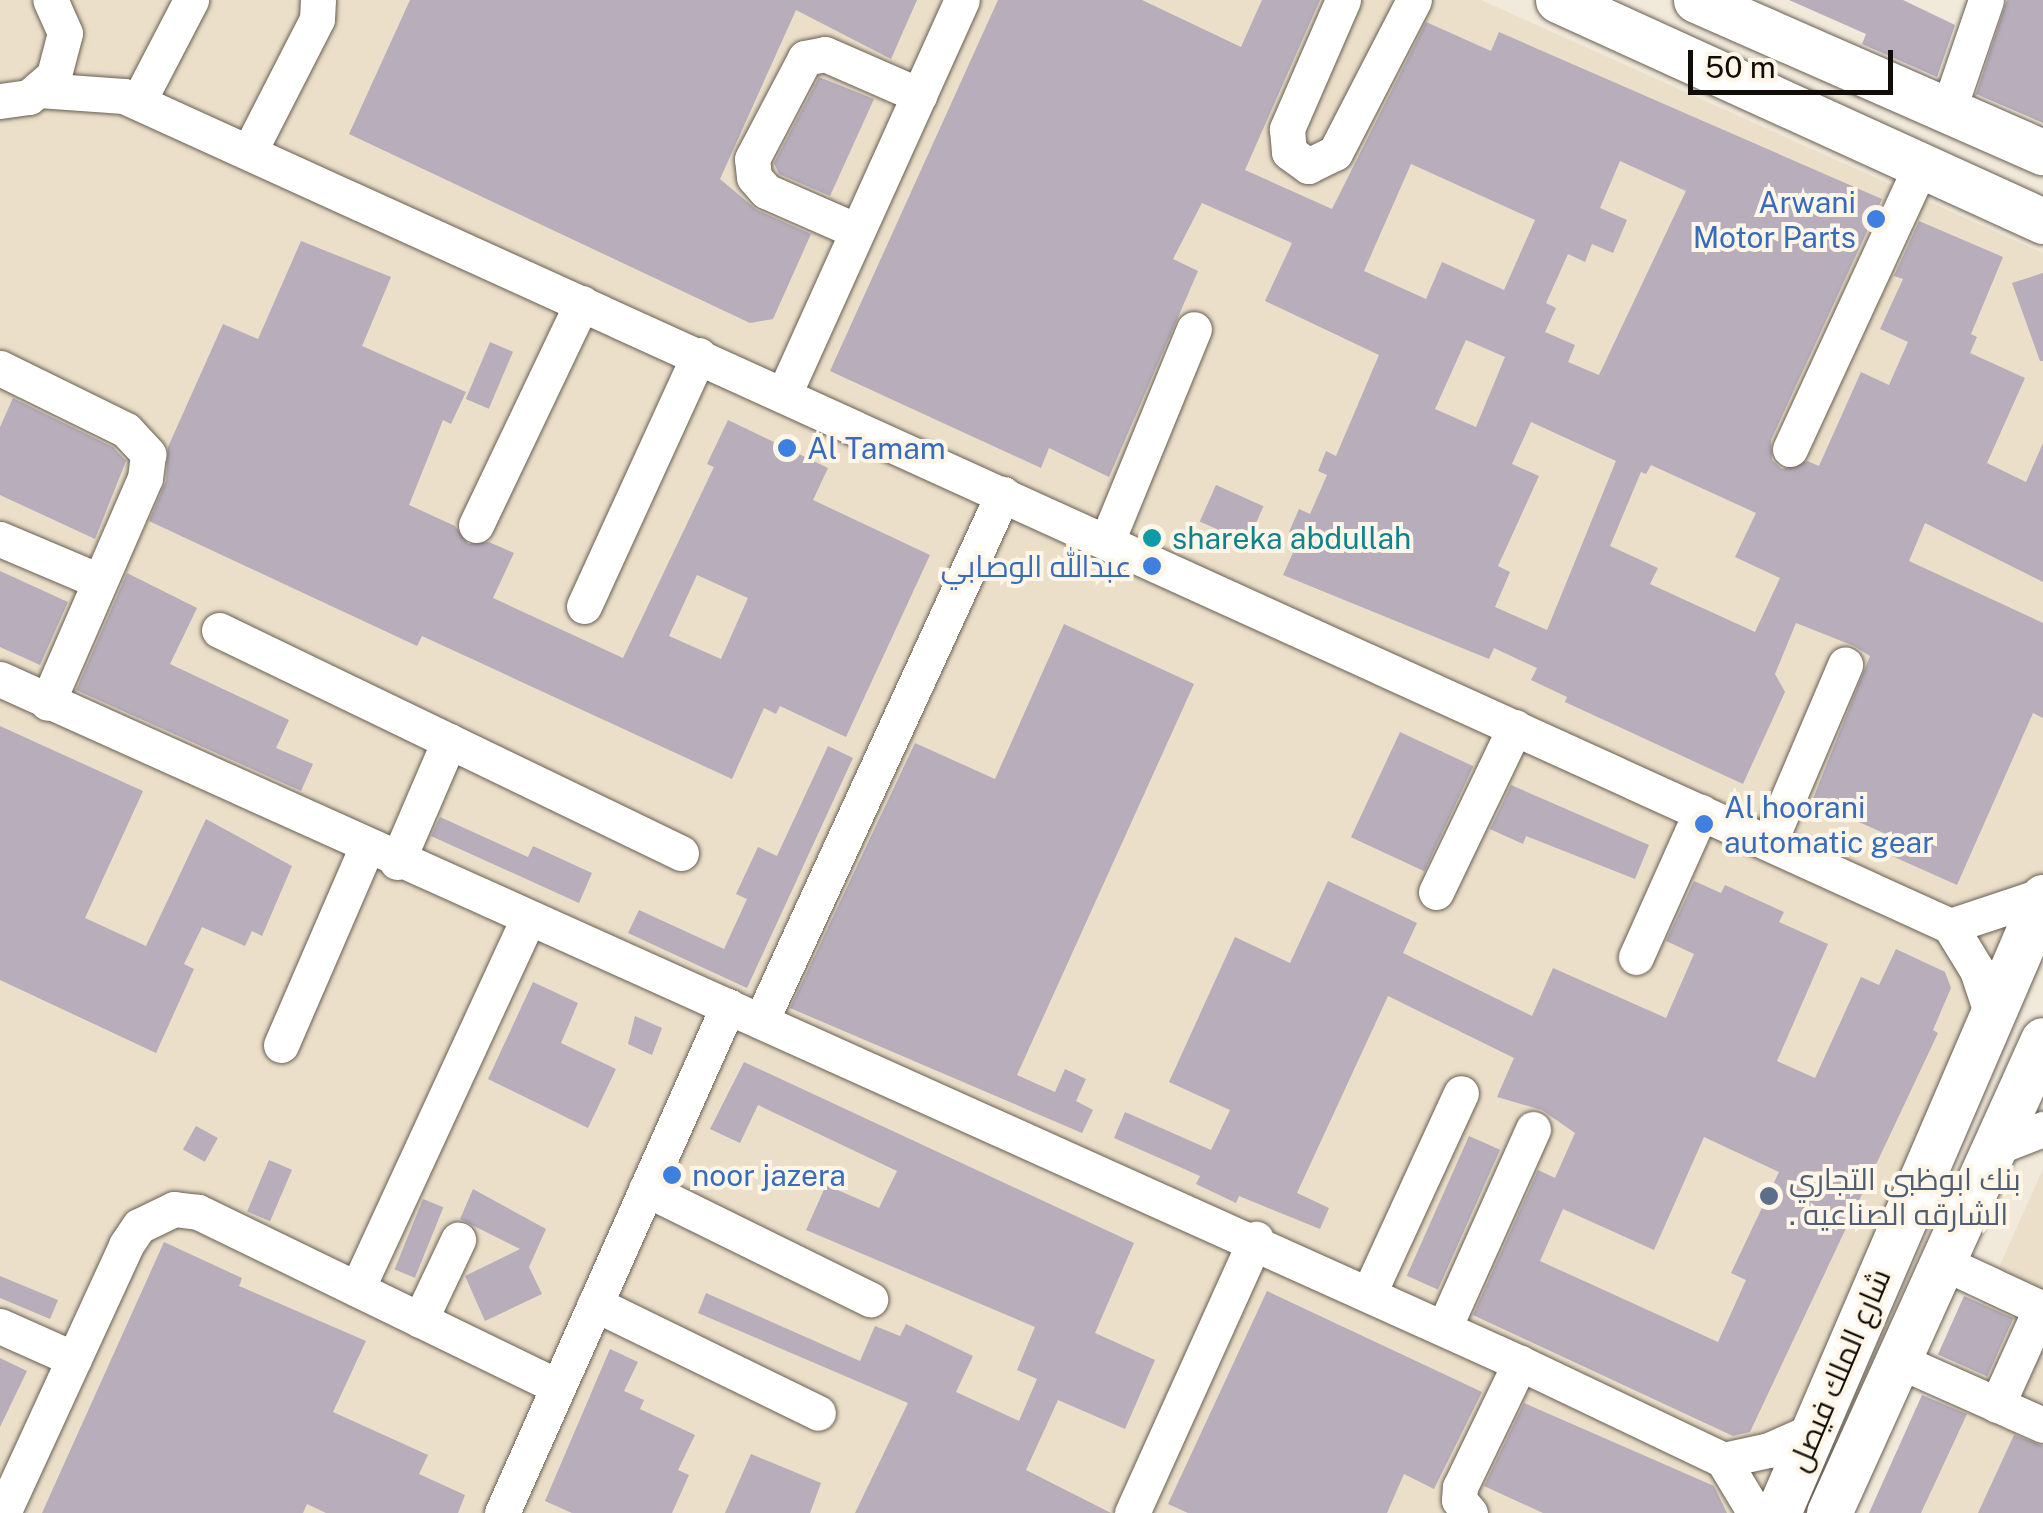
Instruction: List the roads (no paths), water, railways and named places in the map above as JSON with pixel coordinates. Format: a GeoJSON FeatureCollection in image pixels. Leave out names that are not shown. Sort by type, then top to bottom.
{"type":"FeatureCollection","features":[{"type":"Feature","properties":{"kind":"main road"},"geometry":{"type":"LineString","coordinates":[[1558,0],[2043,221]]}},
{"type":"Feature","properties":{"kind":"main road"},"geometry":{"type":"LineString","coordinates":[[1696,0],[2043,152]]}},
{"type":"Feature","properties":{"kind":"main road","name":"شارع الملك فيصل"},"geometry":{"type":"LineString","coordinates":[[1778,1513],[2043,896]]}},
{"type":"Feature","properties":{"kind":"main road","name":"شارع الملك فيصل"},"geometry":{"type":"LineString","coordinates":[[1829,1513],[2041,1052]]}},
{"type":"Feature","properties":{"kind":"street"},"geometry":{"type":"LineString","coordinates":[[131,99],[190,0]]}},
{"type":"Feature","properties":{"kind":"street"},"geometry":{"type":"LineString","coordinates":[[249,152],[316,19],[318,0]]}},
{"type":"Feature","properties":{"kind":"street"},"geometry":{"type":"LineString","coordinates":[[784,394],[962,0]]}},
{"type":"Feature","properties":{"kind":"street"},"geometry":{"type":"LineString","coordinates":[[1343,0],[1286,129],[1289,152],[1308,166],[1335,153],[1414,0]]}},
{"type":"Feature","properties":{"kind":"street"},"geometry":{"type":"LineString","coordinates":[[1948,111],[1986,0]]}},
{"type":"Feature","properties":{"kind":"street"},"geometry":{"type":"LineString","coordinates":[[58,11],[131,99]]}},
{"type":"Feature","properties":{"kind":"street"},"geometry":{"type":"LineString","coordinates":[[14,101],[54,75],[58,11]]}},
{"type":"Feature","properties":{"kind":"street"},"geometry":{"type":"LineString","coordinates":[[857,231],[766,191],[754,177],[752,159],[798,64],[815,54],[919,95]]}},
{"type":"Feature","properties":{"kind":"street"},"geometry":{"type":"LineString","coordinates":[[14,101],[131,99],[1950,926],[1977,970],[1993,1018]]}},
{"type":"Feature","properties":{"kind":"street"},"geometry":{"type":"LineString","coordinates":[[1790,450],[1920,166]]}},
{"type":"Feature","properties":{"kind":"street"},"geometry":{"type":"LineString","coordinates":[[476,525],[582,303]]}},
{"type":"Feature","properties":{"kind":"street"},"geometry":{"type":"LineString","coordinates":[[1107,541],[1194,329]]}},
{"type":"Feature","properties":{"kind":"street"},"geometry":{"type":"LineString","coordinates":[[584,606],[700,355]]}},
{"type":"Feature","properties":{"kind":"street"},"geometry":{"type":"LineString","coordinates":[[3,379],[126,430],[148,454],[145,478],[46,703]]}},
{"type":"Feature","properties":{"kind":"street"},"geometry":{"type":"LineString","coordinates":[[760,1021],[1003,494]]}},
{"type":"Feature","properties":{"kind":"street"},"geometry":{"type":"LineString","coordinates":[[0,539],[100,581]]}},
{"type":"Feature","properties":{"kind":"street"},"geometry":{"type":"LineString","coordinates":[[219,630],[680,853]]}},
{"type":"Feature","properties":{"kind":"street"},"geometry":{"type":"LineString","coordinates":[[1770,844],[1844,665]]}},
{"type":"Feature","properties":{"kind":"street"},"geometry":{"type":"LineString","coordinates":[[0,679],[381,856],[1256,1239],[1520,1363],[1722,1460],[1756,1513]]}},
{"type":"Feature","properties":{"kind":"street"},"geometry":{"type":"LineString","coordinates":[[1436,892],[1515,727]]}},
{"type":"Feature","properties":{"kind":"street"},"geometry":{"type":"LineString","coordinates":[[281,1045],[381,856],[449,741]]}},
{"type":"Feature","properties":{"kind":"street"},"geometry":{"type":"LineString","coordinates":[[1636,957],[1701,812]]}},
{"type":"Feature","properties":{"kind":"street"},"geometry":{"type":"LineString","coordinates":[[1950,926],[2043,896]]}},
{"type":"Feature","properties":{"kind":"street"},"geometry":{"type":"LineString","coordinates":[[356,1289],[528,919]]}},
{"type":"Feature","properties":{"kind":"street"},"geometry":{"type":"LineString","coordinates":[[502,1513],[728,1006]]}},
{"type":"Feature","properties":{"kind":"street"},"geometry":{"type":"LineString","coordinates":[[1370,1293],[1462,1093]]}},
{"type":"Feature","properties":{"kind":"street"},"geometry":{"type":"LineString","coordinates":[[1444,1328],[1533,1129]]}},
{"type":"Feature","properties":{"kind":"street"},"geometry":{"type":"LineString","coordinates":[[1994,1148],[2043,1129]]}},
{"type":"Feature","properties":{"kind":"street"},"geometry":{"type":"LineString","coordinates":[[646,1189],[870,1299]]}},
{"type":"Feature","properties":{"kind":"street"},"geometry":{"type":"LineString","coordinates":[[4,1513],[126,1245],[139,1226],[174,1210],[198,1212],[558,1387]]}},
{"type":"Feature","properties":{"kind":"street"},"geometry":{"type":"LineString","coordinates":[[1132,1513],[1256,1239]]}},
{"type":"Feature","properties":{"kind":"street"},"geometry":{"type":"LineString","coordinates":[[420,1320],[458,1240]]}},
{"type":"Feature","properties":{"kind":"street"},"geometry":{"type":"LineString","coordinates":[[1942,1262],[2042,1309],[1997,1404]]}},
{"type":"Feature","properties":{"kind":"street"},"geometry":{"type":"LineString","coordinates":[[595,1304],[818,1412]]}},
{"type":"Feature","properties":{"kind":"street"},"geometry":{"type":"LineString","coordinates":[[0,1326],[74,1359]]}},
{"type":"Feature","properties":{"kind":"street"},"geometry":{"type":"LineString","coordinates":[[1897,1360],[2043,1425]]}},
{"type":"Feature","properties":{"kind":"street"},"geometry":{"type":"LineString","coordinates":[[1470,1513],[1460,1500],[1460,1487],[1520,1363]]}},
{"type":"Feature","properties":{"kind":"street"},"geometry":{"type":"LineString","coordinates":[[1722,1460],[1769,1450],[1812,1430]]}},
{"type":"Feature","properties":{"kind":"place","name":"Arwani Motor Parts"},"geometry":{"type":"Point","coordinates":[1876,219]}},
{"type":"Feature","properties":{"kind":"place","name":"Al Tamam"},"geometry":{"type":"Point","coordinates":[787,448]}},
{"type":"Feature","properties":{"kind":"place","name":"shareka abdullah"},"geometry":{"type":"Point","coordinates":[1152,538]}},
{"type":"Feature","properties":{"kind":"place","name":"عبدالله الوصابي"},"geometry":{"type":"Point","coordinates":[1152,566]}},
{"type":"Feature","properties":{"kind":"place","name":"Al hoorani automatic gear"},"geometry":{"type":"Point","coordinates":[1704,824]}},
{"type":"Feature","properties":{"kind":"place","name":"noor jazera"},"geometry":{"type":"Point","coordinates":[672,1175]}},
{"type":"Feature","properties":{"kind":"place","name":"بنك ابوظبي التجاري . الشارقه الصناعيه"},"geometry":{"type":"Point","coordinates":[1769,1196]}}]}
